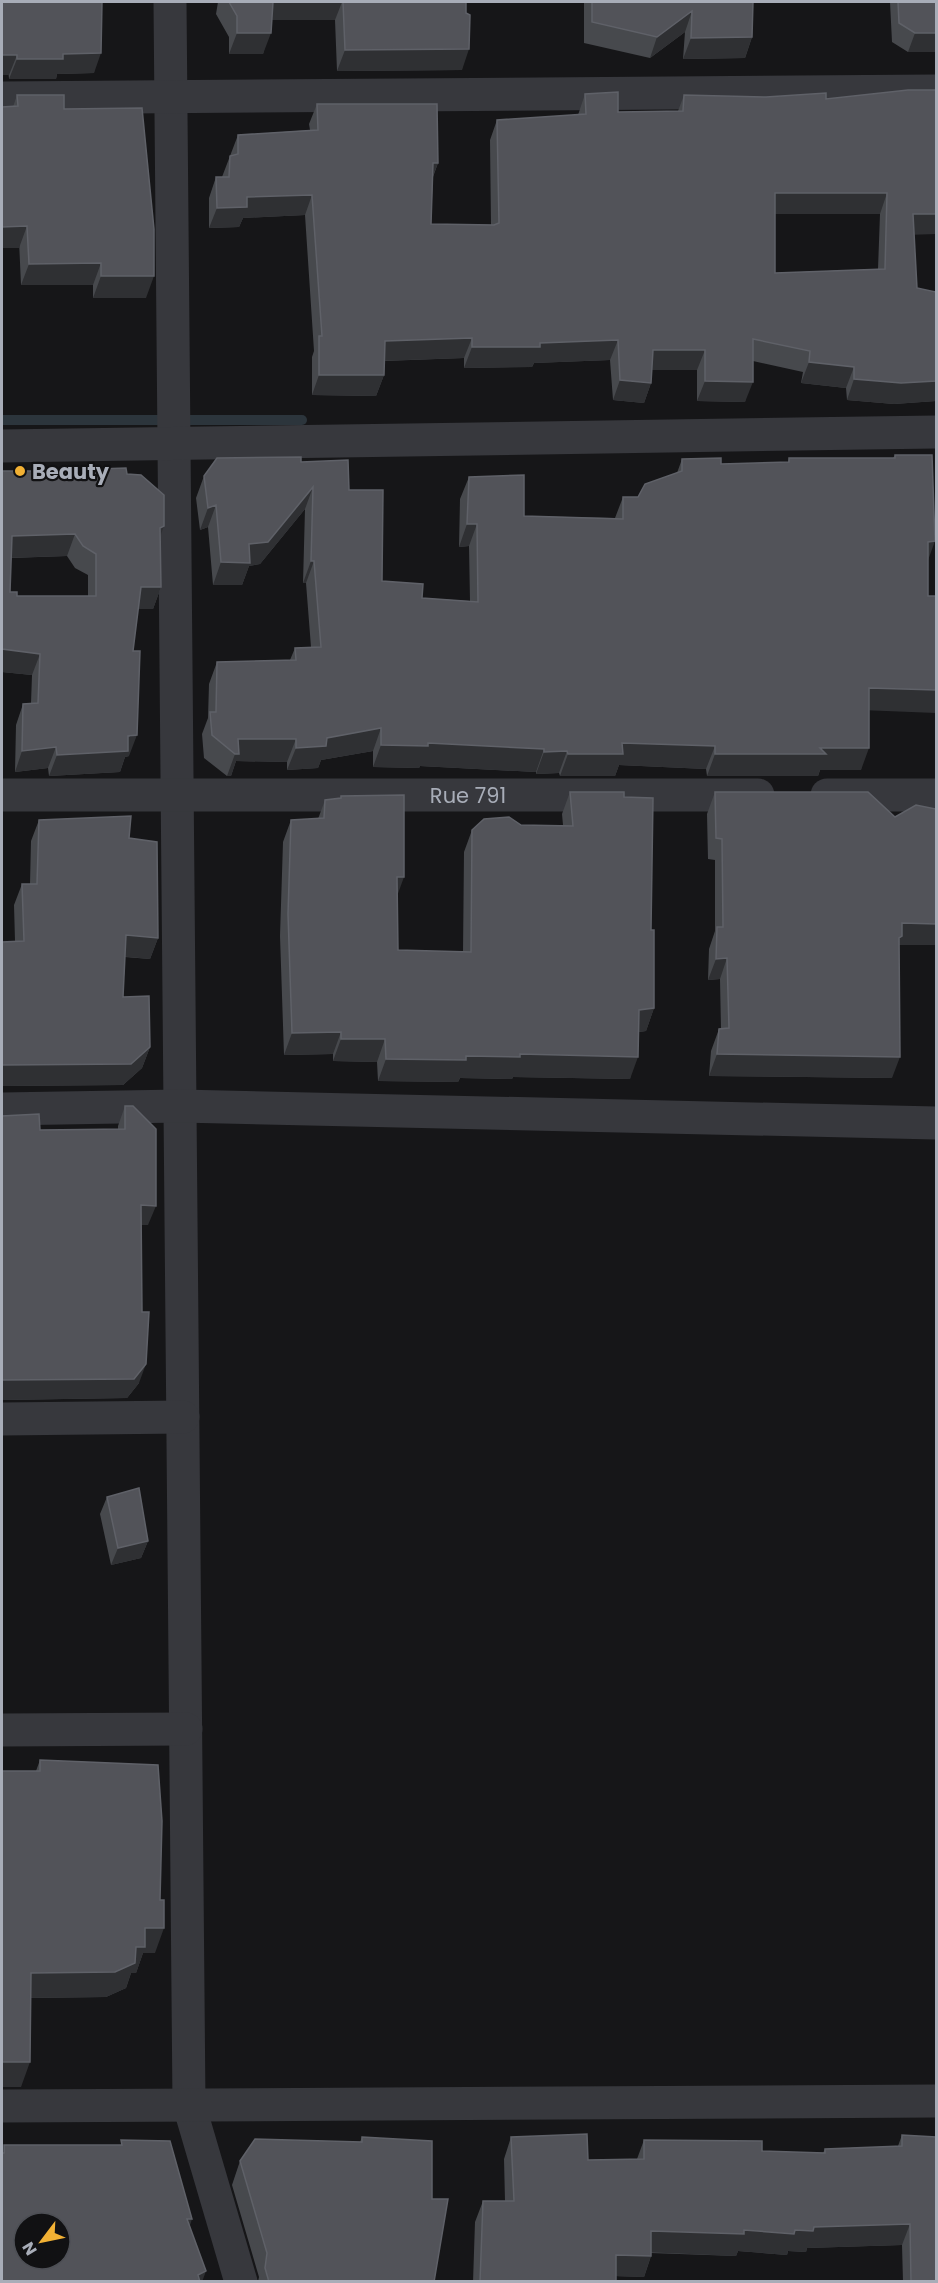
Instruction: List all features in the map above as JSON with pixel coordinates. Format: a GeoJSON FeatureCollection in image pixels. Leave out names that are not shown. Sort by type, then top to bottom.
{"type":"FeatureCollection","features":[{"type":"Feature","properties":{"kind":"street"},"geometry":{"type":"LineString","coordinates":[[170,2],[189,2105],[241,2282]]}},
{"type":"Feature","properties":{"kind":"street"},"geometry":{"type":"LineString","coordinates":[[2,98],[936,91]]}},
{"type":"Feature","properties":{"kind":"street"},"geometry":{"type":"LineString","coordinates":[[2,446],[936,432]]}},
{"type":"Feature","properties":{"kind":"street","name":"Rue 791"},"geometry":{"type":"LineString","coordinates":[[2,795],[936,795]]}},
{"type":"Feature","properties":{"kind":"street"},"geometry":{"type":"LineString","coordinates":[[2,1109],[180,1106],[936,1124]]}},
{"type":"Feature","properties":{"kind":"street"},"geometry":{"type":"LineString","coordinates":[[2,1419],[183,1417]]}},
{"type":"Feature","properties":{"kind":"street"},"geometry":{"type":"LineString","coordinates":[[2,1730],[186,1729]]}},
{"type":"Feature","properties":{"kind":"street"},"geometry":{"type":"LineString","coordinates":[[2,2106],[936,2101]]}},
{"type":"Feature","properties":{"kind":"building"},"geometry":{"type":"Polygon","coordinates":[[[2,2],[102,2],[101,53],[63,54],[63,59],[17,59],[17,55],[2,55],[2,2]]]}},
{"type":"Feature","properties":{"kind":"building"},"geometry":{"type":"Polygon","coordinates":[[[229,2],[273,2],[271,33],[237,33],[237,16],[229,2]]]}},
{"type":"Feature","properties":{"kind":"building"},"geometry":{"type":"Polygon","coordinates":[[[343,2],[466,2],[466,13],[470,15],[469,49],[345,50],[343,2]]]}},
{"type":"Feature","properties":{"kind":"building"},"geometry":{"type":"Polygon","coordinates":[[[592,2],[753,2],[752,37],[691,38],[692,11],[657,37],[592,22],[592,2]]]}},
{"type":"Feature","properties":{"kind":"building"},"geometry":{"type":"Polygon","coordinates":[[[898,2],[936,2],[936,33],[915,33],[899,23],[898,2]]]}},
{"type":"Feature","properties":{"kind":"building"},"geometry":{"type":"Polygon","coordinates":[[[908,90],[936,90],[936,214],[913,214],[917,288],[936,292],[936,381],[901,383],[854,379],[854,367],[809,362],[810,351],[753,339],[753,382],[705,381],[705,350],[653,350],[651,383],[620,380],[618,340],[540,343],[540,347],[472,347],[472,338],[385,341],[384,375],[319,375],[319,336],[322,336],[312,195],[247,197],[247,207],[217,208],[216,177],[229,177],[230,156],[238,154],[238,135],[318,130],[317,104],[437,104],[438,163],[433,163],[431,224],[494,225],[499,223],[497,120],[586,114],[585,94],[618,92],[618,112],[683,111],[684,95],[766,97],[826,93],[826,99],[908,90]],[[775,193],[775,273],[885,269],[887,193],[775,193]]]}},
{"type":"Feature","properties":{"kind":"building"},"geometry":{"type":"Polygon","coordinates":[[[17,95],[64,95],[64,109],[142,108],[154,229],[154,276],[101,276],[101,263],[29,264],[27,226],[2,227],[2,107],[18,106],[17,95]]]}},
{"type":"Feature","properties":{"kind":"building"},"geometry":{"type":"Polygon","coordinates":[[[895,455],[932,455],[935,541],[928,542],[928,596],[936,596],[936,690],[869,688],[869,748],[820,748],[826,754],[715,754],[715,746],[622,743],[623,754],[568,754],[567,751],[544,752],[544,749],[428,743],[428,746],[381,745],[381,728],[327,738],[326,746],[296,748],[296,739],[238,739],[239,754],[235,754],[212,735],[210,712],[216,712],[217,662],[296,660],[295,648],[321,647],[314,561],[311,561],[313,487],[268,542],[249,544],[250,563],[221,562],[216,505],[208,508],[204,476],[217,458],[301,457],[301,462],[348,460],[349,490],[383,490],[382,581],[423,584],[422,598],[478,602],[477,524],[467,524],[469,477],[524,475],[524,516],[623,519],[623,497],[638,497],[645,484],[682,471],[682,459],[721,458],[721,464],[789,462],[789,458],[895,458],[895,455]]]}},
{"type":"Feature","properties":{"kind":"building"},"geometry":{"type":"Polygon","coordinates":[[[126,468],[127,474],[141,475],[164,495],[164,526],[160,528],[161,587],[141,587],[133,651],[140,651],[137,735],[128,736],[128,751],[57,755],[56,747],[22,751],[23,704],[38,703],[40,654],[2,649],[2,471],[126,468]],[[75,534],[12,536],[10,592],[17,592],[17,596],[96,596],[96,554],[83,546],[75,534]]]}},
{"type":"Feature","properties":{"kind":"building"},"geometry":{"type":"Polygon","coordinates":[[[570,792],[624,792],[624,797],[653,798],[651,930],[654,930],[654,1008],[639,1010],[638,1057],[520,1054],[520,1057],[466,1056],[466,1060],[386,1059],[385,1039],[341,1039],[341,1032],[292,1033],[288,914],[291,820],[324,818],[325,800],[341,798],[341,796],[404,795],[404,877],[397,877],[398,950],[471,952],[472,830],[484,819],[509,817],[521,825],[573,826],[570,792]]]}},
{"type":"Feature","properties":{"kind":"building"},"geometry":{"type":"Polygon","coordinates":[[[715,792],[868,792],[895,817],[916,805],[936,809],[936,924],[902,923],[902,936],[899,938],[900,1057],[717,1054],[719,1029],[729,1028],[727,958],[716,959],[717,927],[723,927],[722,839],[716,838],[715,792]]]}},
{"type":"Feature","properties":{"kind":"building"},"geometry":{"type":"Polygon","coordinates":[[[131,816],[129,838],[157,842],[158,938],[126,935],[123,997],[149,996],[150,1047],[131,1064],[2,1065],[2,942],[24,941],[22,884],[37,884],[39,820],[131,816]]]}},
{"type":"Feature","properties":{"kind":"building"},"geometry":{"type":"Polygon","coordinates":[[[125,1106],[133,1106],[156,1129],[156,1206],[141,1205],[142,1312],[149,1312],[146,1364],[134,1379],[2,1380],[2,1116],[39,1114],[40,1130],[125,1129],[125,1106]]]}},
{"type":"Feature","properties":{"kind":"building"},"geometry":{"type":"Polygon","coordinates":[[[139,1488],[148,1541],[118,1548],[107,1497],[139,1488]]]}},
{"type":"Feature","properties":{"kind":"building"},"geometry":{"type":"Polygon","coordinates":[[[40,1760],[158,1765],[162,1821],[160,1900],[164,1900],[164,1928],[145,1928],[145,1947],[136,1947],[135,1963],[115,1972],[31,1973],[30,2062],[2,2062],[2,1771],[40,1771],[40,1760]]]}},
{"type":"Feature","properties":{"kind":"building"},"geometry":{"type":"Polygon","coordinates":[[[587,2134],[588,2160],[644,2159],[644,2140],[762,2141],[762,2151],[825,2153],[825,2149],[902,2146],[902,2135],[936,2137],[936,2282],[911,2282],[910,2224],[814,2227],[813,2231],[795,2230],[794,2234],[744,2230],[744,2234],[651,2231],[651,2256],[616,2255],[616,2282],[480,2282],[483,2201],[514,2201],[511,2137],[587,2134]]]}},
{"type":"Feature","properties":{"kind":"building"},"geometry":{"type":"Polygon","coordinates":[[[362,2137],[432,2141],[432,2199],[448,2199],[434,2282],[269,2282],[265,2268],[267,2253],[240,2161],[255,2139],[362,2142],[362,2137]]]}},
{"type":"Feature","properties":{"kind":"building"},"geometry":{"type":"Polygon","coordinates":[[[121,2140],[170,2141],[192,2219],[187,2219],[206,2271],[198,2275],[200,2282],[2,2282],[2,2153],[4,2153],[4,2145],[122,2145],[121,2140]]]}},
{"type":"Feature","properties":{"kind":"waterway"},"geometry":{"type":"LineString","coordinates":[[2,420],[302,420]]}},
{"type":"Feature","properties":{"kind":"place","name":"Beauty"},"geometry":{"type":"Point","coordinates":[20,471]}}]}
